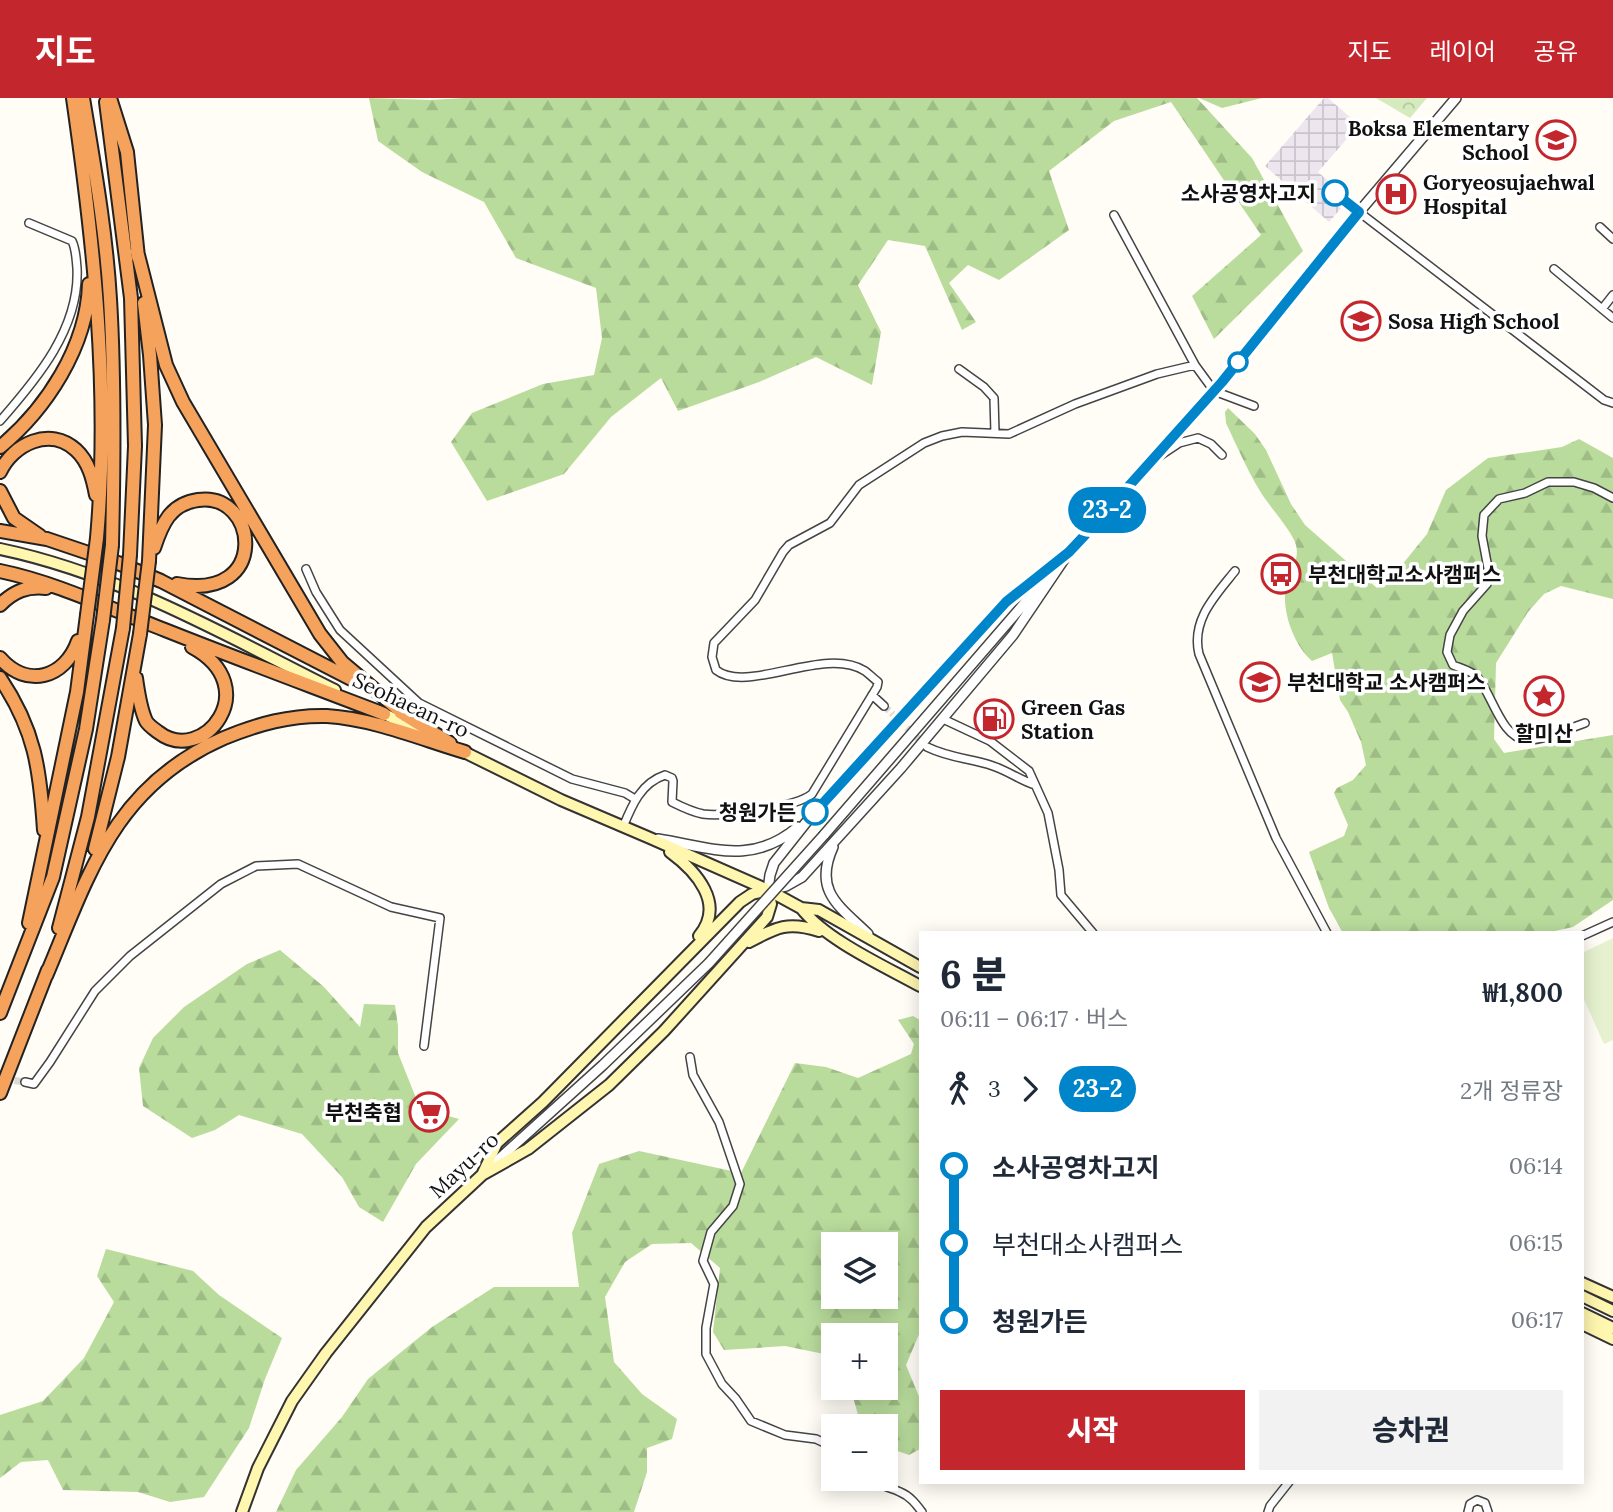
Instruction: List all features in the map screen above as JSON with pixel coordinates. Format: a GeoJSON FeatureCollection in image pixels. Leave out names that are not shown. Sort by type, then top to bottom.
{"type":"FeatureCollection","features":[{"type":"Feature","properties":{"kind":"highway"},"geometry":{"type":"LineString","coordinates":[[21,961],[77,692],[98,533],[102,480],[101,408],[90,217],[73,98]]}},
{"type":"Feature","properties":{"kind":"highway"},"geometry":{"type":"LineString","coordinates":[[0,1013],[53,877],[69,814],[86,729],[112,545],[114,383],[110,298],[102,215],[83,98]]}},
{"type":"Feature","properties":{"kind":"highway"},"geometry":{"type":"LineString","coordinates":[[0,1093],[78,899],[100,835],[135,668],[149,561],[155,425],[150,355],[127,152],[108,98]]}},
{"type":"Feature","properties":{"kind":"highway"},"geometry":{"type":"LineString","coordinates":[[46,976],[88,817],[123,628],[130,555],[135,446],[132,322],[108,98]]}},
{"type":"Feature","properties":{"kind":"highway"},"geometry":{"type":"LineString","coordinates":[[0,447],[32,418],[54,388],[81,327],[88,293],[90,217]]}},
{"type":"Feature","properties":{"kind":"highway"},"geometry":{"type":"LineString","coordinates":[[137,251],[166,365],[183,402],[320,634],[342,662],[406,716]]}},
{"type":"Feature","properties":{"kind":"highway"},"geometry":{"type":"LineString","coordinates":[[0,472],[12,453],[22,446],[43,439],[66,443],[77,450],[86,461],[94,480],[98,533]]}},
{"type":"Feature","properties":{"kind":"highway"},"geometry":{"type":"LineString","coordinates":[[0,491],[14,517],[47,539]]}},
{"type":"Feature","properties":{"kind":"highway"},"geometry":{"type":"LineString","coordinates":[[149,561],[162,524],[172,510],[189,501],[208,499],[221,502],[238,518],[244,530],[246,550],[234,573],[224,580],[195,587],[160,581]]}},
{"type":"Feature","properties":{"kind":"highway"},"geometry":{"type":"LineString","coordinates":[[0,531],[47,539],[118,563],[160,581],[332,667],[465,752]]}},
{"type":"Feature","properties":{"kind":"highway"},"geometry":{"type":"LineString","coordinates":[[0,571],[41,580],[72,591],[161,629],[384,714]]}},
{"type":"Feature","properties":{"kind":"highway"},"geometry":{"type":"LineString","coordinates":[[0,605],[9,596],[29,587],[72,591]]}},
{"type":"Feature","properties":{"kind":"highway"},"geometry":{"type":"LineString","coordinates":[[0,658],[12,671],[22,674],[35,676],[56,671],[74,653],[87,614]]}},
{"type":"Feature","properties":{"kind":"highway"},"geometry":{"type":"LineString","coordinates":[[135,668],[139,698],[147,722],[163,736],[181,740],[196,738],[218,722],[225,711],[227,696],[225,682],[219,670],[198,650],[161,629]]}},
{"type":"Feature","properties":{"kind":"highway"},"geometry":{"type":"LineString","coordinates":[[0,678],[16,701],[36,758],[41,783],[44,844]]}},
{"type":"Feature","properties":{"kind":"highway"},"geometry":{"type":"LineString","coordinates":[[78,899],[115,826],[145,790],[173,767],[206,747],[245,730],[300,716],[329,716],[358,720],[465,752]]}},
{"type":"Feature","properties":{"kind":"main road","name":"Seohaean-ro"},"geometry":{"type":"LineString","coordinates":[[0,549],[53,562],[122,586],[184,614],[561,800],[802,908],[819,910],[919,966]]}},
{"type":"Feature","properties":{"kind":"main road"},"geometry":{"type":"LineString","coordinates":[[650,838],[693,871],[708,897],[709,919],[703,932],[667,974]]}},
{"type":"Feature","properties":{"kind":"main road"},"geometry":{"type":"LineString","coordinates":[[771,892],[767,917],[664,1031],[609,1085],[528,1149],[482,1175],[498,1143],[543,1102],[740,902],[752,894],[771,892]]}},
{"type":"Feature","properties":{"kind":"main road","name":"Seohaean-ro"},"geometry":{"type":"LineString","coordinates":[[802,908],[813,922],[830,934],[919,985]]}},
{"type":"Feature","properties":{"kind":"main road"},"geometry":{"type":"LineString","coordinates":[[743,945],[776,928],[788,925],[799,924],[830,934]]}},
{"type":"Feature","properties":{"kind":"main road","name":"Mayu-ro"},"geometry":{"type":"LineString","coordinates":[[242,1512],[258,1468],[292,1401],[326,1353],[426,1227],[482,1175]]}},
{"type":"Feature","properties":{"kind":"main road"},"geometry":{"type":"LineString","coordinates":[[1584,1284],[1613,1297]]}},
{"type":"Feature","properties":{"kind":"main road"},"geometry":{"type":"LineString","coordinates":[[1584,1297],[1613,1311]]}},
{"type":"Feature","properties":{"kind":"main road"},"geometry":{"type":"LineString","coordinates":[[1584,1314],[1613,1328]]}},
{"type":"Feature","properties":{"kind":"main road"},"geometry":{"type":"LineString","coordinates":[[1584,1325],[1613,1339]]}},
{"type":"Feature","properties":{"kind":"street"},"geometry":{"type":"LineString","coordinates":[[1069,552],[1006,602],[812,815],[774,863],[770,876],[771,892],[802,877],[943,719],[1013,635],[1069,552],[1214,391],[1359,212],[1456,98]]}},
{"type":"Feature","properties":{"kind":"street"},"geometry":{"type":"LineString","coordinates":[[1359,212],[1604,401],[1613,403]]}},
{"type":"Feature","properties":{"kind":"street"},"geometry":{"type":"LineString","coordinates":[[1114,215],[1195,365],[1214,391],[1254,406]]}},
{"type":"Feature","properties":{"kind":"street"},"geometry":{"type":"LineString","coordinates":[[0,421],[52,355],[65,330],[77,282],[76,255],[72,241],[30,222]]}},
{"type":"Feature","properties":{"kind":"street"},"geometry":{"type":"LineString","coordinates":[[1600,227],[1613,239]]}},
{"type":"Feature","properties":{"kind":"street"},"geometry":{"type":"LineString","coordinates":[[1554,269],[1613,318]]}},
{"type":"Feature","properties":{"kind":"street"},"geometry":{"type":"LineString","coordinates":[[1602,309],[1613,295]]}},
{"type":"Feature","properties":{"kind":"street"},"geometry":{"type":"LineString","coordinates":[[623,827],[635,799],[652,782],[665,775],[673,781],[672,802],[701,814],[722,816],[803,800],[811,794],[872,695],[877,682],[863,670],[839,665],[804,666],[734,678],[716,670],[712,650],[719,636],[744,614],[759,594],[789,545],[830,523],[859,485],[925,443],[942,436],[969,431],[1009,434],[1075,404],[1157,374],[1195,365]]}},
{"type":"Feature","properties":{"kind":"street"},"geometry":{"type":"LineString","coordinates":[[959,369],[994,398],[995,433]]}},
{"type":"Feature","properties":{"kind":"street"},"geometry":{"type":"LineString","coordinates":[[1149,464],[1180,443],[1193,438],[1203,439],[1222,455]]}},
{"type":"Feature","properties":{"kind":"street"},"geometry":{"type":"LineString","coordinates":[[1585,723],[1539,738],[1525,740],[1516,737],[1505,726],[1476,675],[1453,665],[1447,652],[1450,635],[1463,611],[1488,584],[1482,536],[1484,514],[1499,499],[1525,493],[1548,482],[1574,482],[1613,498]]}},
{"type":"Feature","properties":{"kind":"street","name":"Mayu-ro"},"geometry":{"type":"LineString","coordinates":[[482,1175],[603,1065],[709,963],[824,835],[1069,552]]}},
{"type":"Feature","properties":{"kind":"street"},"geometry":{"type":"LineString","coordinates":[[306,569],[316,592],[340,630],[419,703],[572,779],[625,793],[635,799]]}},
{"type":"Feature","properties":{"kind":"street"},"geometry":{"type":"LineString","coordinates":[[1235,571],[1200,620],[1197,639],[1199,654],[1276,838],[1326,931]]}},
{"type":"Feature","properties":{"kind":"street"},"geometry":{"type":"LineString","coordinates":[[872,695],[884,706]]}},
{"type":"Feature","properties":{"kind":"street"},"geometry":{"type":"LineString","coordinates":[[943,719],[990,741],[1029,771],[1048,813],[1061,895],[1091,931]]}},
{"type":"Feature","properties":{"kind":"street"},"geometry":{"type":"LineString","coordinates":[[928,747],[946,756],[994,766],[1018,780],[1035,785]]}},
{"type":"Feature","properties":{"kind":"street"},"geometry":{"type":"LineString","coordinates":[[650,838],[731,851],[758,850],[785,837],[812,815]]}},
{"type":"Feature","properties":{"kind":"street"},"geometry":{"type":"LineString","coordinates":[[837,839],[825,874],[827,890],[836,903],[881,947]]}},
{"type":"Feature","properties":{"kind":"street"},"geometry":{"type":"LineString","coordinates":[[25,1082],[34,1084],[95,991],[130,956],[221,884],[256,866],[298,864],[391,907],[440,918],[424,1046]]}},
{"type":"Feature","properties":{"kind":"street"},"geometry":{"type":"LineString","coordinates":[[1584,935],[1613,922]]}},
{"type":"Feature","properties":{"kind":"street"},"geometry":{"type":"LineString","coordinates":[[690,1057],[693,1075],[719,1122],[740,1184],[733,1206],[712,1232],[703,1261],[714,1284],[706,1328],[706,1354],[722,1384],[751,1421],[785,1435],[821,1441]]}},
{"type":"Feature","properties":{"kind":"street"},"geometry":{"type":"LineString","coordinates":[[1268,1512],[1287,1484]]}},
{"type":"Feature","properties":{"kind":"street"},"geometry":{"type":"LineString","coordinates":[[898,1491],[916,1503],[922,1512]]}},
{"type":"Feature","properties":{"kind":"street"},"geometry":{"type":"LineString","coordinates":[[1468,1512],[1470,1504],[1477,1500],[1485,1503],[1488,1512]]}},
{"type":"Feature","properties":{"kind":"shaded area","name":"소사공영차고지"},"geometry":{"type":"Polygon","coordinates":[[[1324,98],[1328,98],[1359,125],[1318,172],[1349,199],[1329,222],[1265,166],[1324,98]]]}},
{"type":"Feature","properties":{"kind":"green space"},"geometry":{"type":"Polygon","coordinates":[[[369,98],[1197,98],[1252,158],[1303,251],[1214,339],[1192,296],[1261,235],[1171,102],[1114,121],[1049,171],[1069,230],[999,280],[968,265],[949,283],[976,322],[962,330],[925,246],[888,240],[858,285],[881,332],[872,385],[816,357],[759,382],[678,411],[661,378],[611,417],[564,474],[487,501],[451,442],[472,413],[543,384],[594,375],[602,338],[596,288],[516,258],[484,202],[422,172],[378,141],[369,98]]]}},
{"type":"Feature","properties":{"kind":"green space"},"geometry":{"type":"Polygon","coordinates":[[[1199,98],[1262,98],[1222,108],[1199,98]]]}},
{"type":"Feature","properties":{"kind":"green space"},"geometry":{"type":"Polygon","coordinates":[[[1376,98],[1427,98],[1410,118],[1376,98]]]}},
{"type":"Feature","properties":{"kind":"green space"},"geometry":{"type":"Polygon","coordinates":[[[1228,408],[1255,434],[1266,450],[1291,504],[1305,525],[1377,588],[1401,566],[1427,534],[1446,490],[1488,458],[1562,447],[1579,439],[1613,458],[1613,599],[1561,586],[1544,594],[1528,612],[1496,663],[1494,739],[1504,753],[1613,735],[1613,900],[1573,927],[1555,931],[1342,931],[1329,908],[1309,852],[1344,836],[1348,825],[1334,793],[1337,788],[1353,780],[1366,765],[1361,742],[1340,700],[1332,653],[1312,661],[1290,627],[1285,596],[1287,582],[1297,556],[1296,545],[1246,466],[1226,423],[1225,412],[1228,408]]]}},
{"type":"Feature","properties":{"kind":"green space"},"geometry":{"type":"Polygon","coordinates":[[[1613,938],[1613,1040],[1604,1044],[1584,999],[1584,952],[1613,938]]]}},
{"type":"Feature","properties":{"kind":"green space"},"geometry":{"type":"Polygon","coordinates":[[[280,950],[324,987],[360,1027],[364,1004],[395,1005],[398,1053],[420,1108],[459,1119],[416,1164],[383,1222],[359,1207],[342,1177],[302,1134],[239,1115],[215,1130],[192,1138],[143,1106],[139,1068],[153,1038],[184,1007],[247,964],[280,950]]]}},
{"type":"Feature","properties":{"kind":"green space"},"geometry":{"type":"Polygon","coordinates":[[[913,1016],[919,1019],[919,1334],[906,1365],[919,1397],[919,1450],[909,1455],[898,1451],[898,1414],[858,1414],[854,1400],[898,1400],[898,1323],[821,1323],[821,1353],[785,1346],[724,1350],[713,1332],[720,1268],[691,1243],[652,1244],[625,1262],[605,1297],[614,1362],[642,1394],[677,1419],[672,1439],[647,1448],[647,1472],[634,1512],[276,1512],[296,1470],[342,1417],[368,1379],[432,1327],[494,1287],[579,1287],[572,1233],[599,1164],[639,1151],[741,1173],[795,1063],[826,1067],[858,1078],[911,1054],[914,1044],[898,1020],[913,1016]]]}},
{"type":"Feature","properties":{"kind":"green space"},"geometry":{"type":"Polygon","coordinates":[[[106,1249],[193,1271],[219,1295],[282,1338],[249,1428],[204,1497],[170,1502],[138,1492],[63,1490],[48,1460],[21,1462],[0,1478],[0,1415],[43,1401],[84,1358],[114,1302],[97,1276],[106,1249]]]}},
{"type":"Feature","properties":{"kind":"tunnel"},"geometry":{"type":"LineString","coordinates":[[884,706],[924,744]]}},
{"type":"Feature","properties":{"kind":"tunnel"},"geometry":{"type":"LineString","coordinates":[[4,1079],[25,1082]]}},
{"type":"Feature","properties":{"kind":"bus line","name":"23-2"},"geometry":{"type":"LineString","coordinates":[[815,812],[1006,602],[1069,552],[1222,382],[1359,212],[1335,193]]}},
{"type":"Feature","properties":{"kind":"place","name":"Boksa Elementary School"},"geometry":{"type":"Point","coordinates":[1556,140]}},
{"type":"Feature","properties":{"kind":"place","name":"소사공영차고지"},"geometry":{"type":"Point","coordinates":[1335,193]}},
{"type":"Feature","properties":{"kind":"place","name":"Goryeosujaehwal Hospital"},"geometry":{"type":"Point","coordinates":[1396,194]}},
{"type":"Feature","properties":{"kind":"place","name":"Sosa High School"},"geometry":{"type":"Point","coordinates":[1361,321]}},
{"type":"Feature","properties":{"kind":"place","name":"부천대학교소사캠퍼스"},"geometry":{"type":"Point","coordinates":[1281,574]}},
{"type":"Feature","properties":{"kind":"place","name":"부천대학교 소사캠퍼스"},"geometry":{"type":"Point","coordinates":[1260,682]}},
{"type":"Feature","properties":{"kind":"place","name":"할미산"},"geometry":{"type":"Point","coordinates":[1544,696]}},
{"type":"Feature","properties":{"kind":"place","name":"Green Gas Station"},"geometry":{"type":"Point","coordinates":[994,719]}},
{"type":"Feature","properties":{"kind":"place","name":"청원가든"},"geometry":{"type":"Point","coordinates":[815,812]}},
{"type":"Feature","properties":{"kind":"place","name":"부천축협"},"geometry":{"type":"Point","coordinates":[429,1112]}}]}
